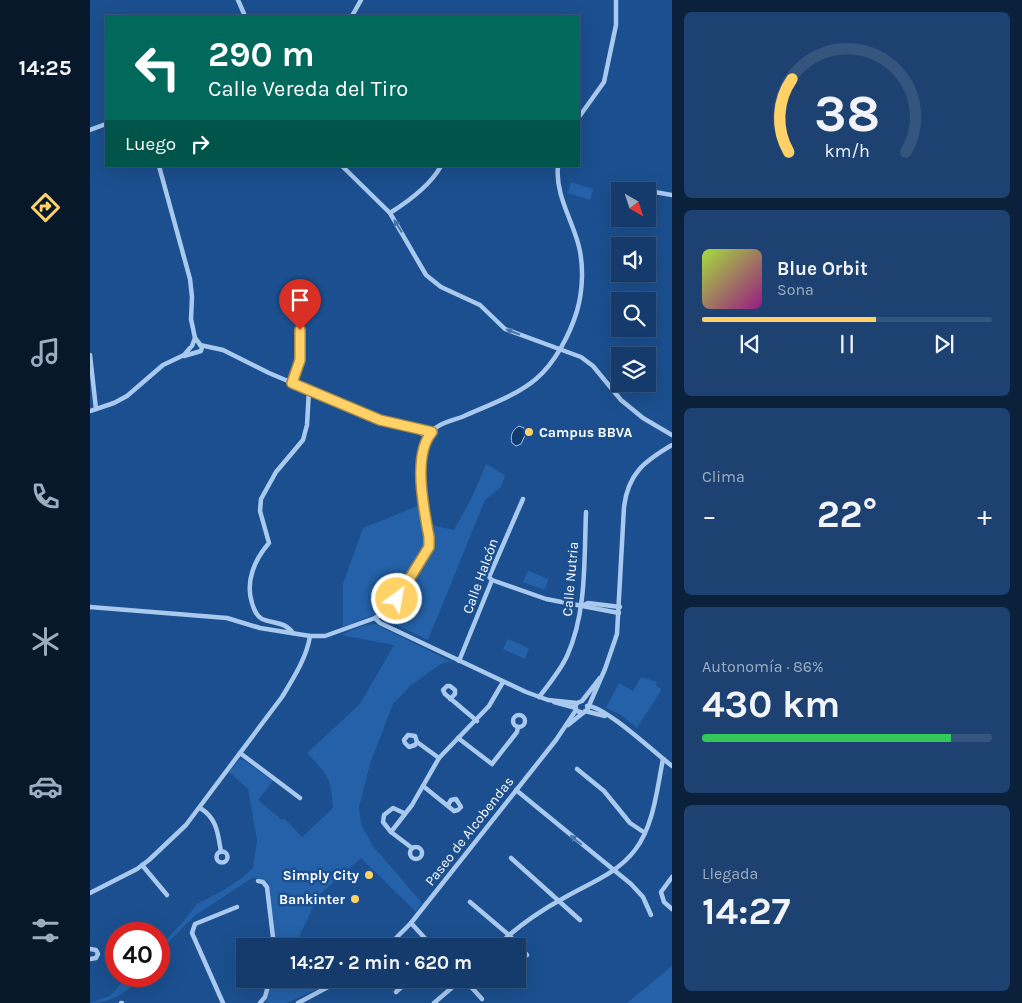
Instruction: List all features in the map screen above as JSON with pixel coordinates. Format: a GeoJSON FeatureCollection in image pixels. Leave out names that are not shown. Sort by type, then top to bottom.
{"type":"FeatureCollection","features":[{"type":"Feature","properties":{"kind":"street"},"geometry":{"type":"LineString","coordinates":[[238,0],[245,15]]}},
{"type":"Feature","properties":{"kind":"street"},"geometry":{"type":"LineString","coordinates":[[353,15],[361,0]]}},
{"type":"Feature","properties":{"kind":"street"},"geometry":{"type":"LineString","coordinates":[[580,116],[604,82],[616,26],[616,0]]}},
{"type":"Feature","properties":{"kind":"street"},"geometry":{"type":"LineString","coordinates":[[90,130],[105,124]]}},
{"type":"Feature","properties":{"kind":"street"},"geometry":{"type":"LineString","coordinates":[[159,167],[190,279],[192,297],[191,319],[195,338],[200,345],[201,351]]}},
{"type":"Feature","properties":{"kind":"street"},"geometry":{"type":"LineString","coordinates":[[343,167],[390,213],[426,275],[434,283],[480,305],[505,330],[575,353],[588,361],[621,400],[642,418],[672,436]]}},
{"type":"Feature","properties":{"kind":"street"},"geometry":{"type":"LineString","coordinates":[[390,213],[408,201],[428,183],[440,167]]}},
{"type":"Feature","properties":{"kind":"street"},"geometry":{"type":"LineString","coordinates":[[90,607],[227,618],[260,628],[312,636],[334,633],[380,615],[397,599],[429,547],[421,476],[424,450],[428,437],[440,426],[490,404],[535,380],[545,370],[559,348],[577,311],[582,271],[578,242],[561,192],[558,167]]}},
{"type":"Feature","properties":{"kind":"street"},"geometry":{"type":"LineString","coordinates":[[656,192],[672,195]]}},
{"type":"Feature","properties":{"kind":"street"},"geometry":{"type":"LineString","coordinates":[[292,383],[300,360],[300,315]]}},
{"type":"Feature","properties":{"kind":"street"},"geometry":{"type":"LineString","coordinates":[[178,358],[191,347],[195,338]]}},
{"type":"Feature","properties":{"kind":"street"},"geometry":{"type":"LineString","coordinates":[[191,347],[200,345],[220,348],[292,383],[380,420],[412,429],[432,432]]}},
{"type":"Feature","properties":{"kind":"street"},"geometry":{"type":"LineString","coordinates":[[191,347],[194,353]]}},
{"type":"Feature","properties":{"kind":"street"},"geometry":{"type":"LineString","coordinates":[[90,411],[127,396],[163,365],[211,347]]}},
{"type":"Feature","properties":{"kind":"street"},"geometry":{"type":"LineString","coordinates":[[90,355],[96,409]]}},
{"type":"Feature","properties":{"kind":"street"},"geometry":{"type":"LineString","coordinates":[[293,633],[288,626],[262,618],[256,614],[250,596],[250,582],[254,566],[269,543],[260,511],[261,499],[276,472],[303,440],[307,425],[309,390]]}},
{"type":"Feature","properties":{"kind":"street"},"geometry":{"type":"LineString","coordinates":[[412,429],[428,437]]}},
{"type":"Feature","properties":{"kind":"street"},"geometry":{"type":"LineString","coordinates":[[584,712],[612,652],[617,634],[624,507],[627,490],[634,475],[645,462],[672,445]]}},
{"type":"Feature","properties":{"kind":"street","name":"Calle Halcón"},"geometry":{"type":"LineString","coordinates":[[459,660],[492,580],[489,577],[523,499]]}},
{"type":"Feature","properties":{"kind":"street","name":"Calle Nutria"},"geometry":{"type":"LineString","coordinates":[[539,698],[566,656],[583,605],[586,512]]}},
{"type":"Feature","properties":{"kind":"street"},"geometry":{"type":"LineString","coordinates":[[492,580],[546,599],[619,610]]}},
{"type":"Feature","properties":{"kind":"street"},"geometry":{"type":"LineString","coordinates":[[380,615],[386,625]]}},
{"type":"Feature","properties":{"kind":"street"},"geometry":{"type":"LineString","coordinates":[[375,618],[539,698],[611,718]]}},
{"type":"Feature","properties":{"kind":"street"},"geometry":{"type":"LineString","coordinates":[[90,893],[142,865],[186,825],[282,697],[294,676],[312,636]]}},
{"type":"Feature","properties":{"kind":"street"},"geometry":{"type":"LineString","coordinates":[[576,709],[600,678]]}},
{"type":"Feature","properties":{"kind":"street"},"geometry":{"type":"LineString","coordinates":[[391,832],[424,786],[439,758],[490,706],[503,682]]}},
{"type":"Feature","properties":{"kind":"street"},"geometry":{"type":"LineString","coordinates":[[450,698],[477,721]]}},
{"type":"Feature","properties":{"kind":"street"},"geometry":{"type":"LineString","coordinates":[[548,700],[580,702],[587,706],[592,706],[611,718],[672,766]]}},
{"type":"Feature","properties":{"kind":"street"},"geometry":{"type":"LineString","coordinates":[[563,705],[568,710],[569,720]]}},
{"type":"Feature","properties":{"kind":"street","name":"Paseo de Alcobendas"},"geometry":{"type":"LineString","coordinates":[[396,938],[411,923],[516,790],[565,727],[576,709]]}},
{"type":"Feature","properties":{"kind":"street","name":"Paseo de Alcobendas"},"geometry":{"type":"LineString","coordinates":[[565,727],[584,712]]}},
{"type":"Feature","properties":{"kind":"street"},"geometry":{"type":"LineString","coordinates":[[458,738],[492,764],[517,732],[518,727]]}},
{"type":"Feature","properties":{"kind":"street"},"geometry":{"type":"LineString","coordinates":[[417,742],[439,758]]}},
{"type":"Feature","properties":{"kind":"street"},"geometry":{"type":"LineString","coordinates":[[240,752],[300,798]]}},
{"type":"Feature","properties":{"kind":"street"},"geometry":{"type":"LineString","coordinates":[[505,938],[560,900],[614,871],[635,851],[645,833],[663,759]]}},
{"type":"Feature","properties":{"kind":"street"},"geometry":{"type":"LineString","coordinates":[[576,769],[604,791],[630,823],[645,833]]}},
{"type":"Feature","properties":{"kind":"street"},"geometry":{"type":"LineString","coordinates":[[424,786],[448,805]]}},
{"type":"Feature","properties":{"kind":"street"},"geometry":{"type":"LineString","coordinates":[[516,790],[643,897],[651,914]]}},
{"type":"Feature","properties":{"kind":"street"},"geometry":{"type":"LineString","coordinates":[[200,808],[211,816],[216,825],[221,852]]}},
{"type":"Feature","properties":{"kind":"street"},"geometry":{"type":"LineString","coordinates":[[404,813],[393,808],[384,815],[384,825],[412,848]]}},
{"type":"Feature","properties":{"kind":"street"},"geometry":{"type":"LineString","coordinates":[[511,858],[560,900],[580,920]]}},
{"type":"Feature","properties":{"kind":"street"},"geometry":{"type":"LineString","coordinates":[[142,865],[167,895]]}},
{"type":"Feature","properties":{"kind":"street"},"geometry":{"type":"LineString","coordinates":[[672,877],[661,892],[664,902],[672,909]]}},
{"type":"Feature","properties":{"kind":"street"},"geometry":{"type":"LineString","coordinates":[[258,881],[263,882],[267,887],[273,938]]}},
{"type":"Feature","properties":{"kind":"street"},"geometry":{"type":"LineString","coordinates":[[470,902],[509,935],[527,955]]}},
{"type":"Feature","properties":{"kind":"street"},"geometry":{"type":"LineString","coordinates":[[223,1003],[192,933],[195,924],[237,907]]}},
{"type":"Feature","properties":{"kind":"street"},"geometry":{"type":"LineString","coordinates":[[411,923],[425,938]]}},
{"type":"Feature","properties":{"kind":"street"},"geometry":{"type":"LineString","coordinates":[[90,948],[94,948],[98,954],[96,958],[90,959]]}},
{"type":"Feature","properties":{"kind":"street"},"geometry":{"type":"LineString","coordinates":[[260,1003],[265,997],[268,988]]}},
{"type":"Feature","properties":{"kind":"street"},"geometry":{"type":"LineString","coordinates":[[298,1003],[326,988]]}},
{"type":"Feature","properties":{"kind":"street"},"geometry":{"type":"LineString","coordinates":[[396,992],[400,988]]}},
{"type":"Feature","properties":{"kind":"street"},"geometry":{"type":"LineString","coordinates":[[434,1003],[452,988]]}},
{"type":"Feature","properties":{"kind":"street"},"geometry":{"type":"LineString","coordinates":[[472,988],[482,999]]}},
{"type":"Feature","properties":{"kind":"shaded area"},"geometry":{"type":"Polygon","coordinates":[[[571,182],[593,189],[590,200],[568,193],[571,182]]]}},
{"type":"Feature","properties":{"kind":"shaded area"},"geometry":{"type":"Polygon","coordinates":[[[519,426],[524,428],[526,433],[521,444],[516,446],[512,443],[511,436],[513,431],[519,426]]]}},
{"type":"Feature","properties":{"kind":"shaded area"},"geometry":{"type":"Polygon","coordinates":[[[486,464],[505,475],[501,487],[485,500],[428,640],[386,618],[397,606],[430,552],[431,525],[454,530],[473,495],[486,464]]]}},
{"type":"Feature","properties":{"kind":"shaded area"},"geometry":{"type":"Polygon","coordinates":[[[420,505],[427,537],[424,547],[391,602],[373,615],[343,627],[343,584],[363,528],[420,505]]]}},
{"type":"Feature","properties":{"kind":"shaded area"},"geometry":{"type":"Polygon","coordinates":[[[528,571],[549,579],[544,590],[523,582],[528,571]]]}},
{"type":"Feature","properties":{"kind":"shaded area"},"geometry":{"type":"Polygon","coordinates":[[[375,624],[454,663],[448,662],[439,665],[410,686],[393,704],[370,764],[359,807],[361,824],[373,846],[422,903],[416,912],[361,858],[318,896],[299,938],[275,938],[269,883],[261,878],[252,878],[193,917],[170,941],[170,936],[197,904],[224,890],[253,868],[257,840],[248,789],[229,772],[240,759],[273,781],[258,800],[282,820],[284,818],[302,837],[333,808],[331,789],[327,777],[307,753],[360,704],[394,645],[341,635],[362,626],[375,624]]]}},
{"type":"Feature","properties":{"kind":"shaded area"},"geometry":{"type":"Polygon","coordinates":[[[508,639],[529,648],[525,659],[503,649],[508,639]]]}},
{"type":"Feature","properties":{"kind":"shaded area"},"geometry":{"type":"Polygon","coordinates":[[[641,677],[657,682],[656,686],[662,689],[637,728],[621,715],[606,708],[619,683],[633,691],[641,677]]]}},
{"type":"Feature","properties":{"kind":"shaded area"},"geometry":{"type":"Polygon","coordinates":[[[672,966],[672,1003],[627,1003],[672,966]]]}},
{"type":"Feature","properties":{"kind":"shaded area"},"geometry":{"type":"Polygon","coordinates":[[[118,987],[130,987],[111,999],[90,1003],[110,996],[118,987]]]}},
{"type":"Feature","properties":{"kind":"shaded area"},"geometry":{"type":"Polygon","coordinates":[[[269,988],[320,988],[287,1003],[265,1003],[269,988]]]}},
{"type":"Feature","properties":{"kind":"place","name":"Campus BBVA"},"geometry":{"type":"Point","coordinates":[529,432]}},
{"type":"Feature","properties":{"kind":"place","name":"Simply City"},"geometry":{"type":"Point","coordinates":[369,875]}},
{"type":"Feature","properties":{"kind":"place","name":"Bankinter"},"geometry":{"type":"Point","coordinates":[355,899]}},
{"type":"Feature","properties":{"kind":"route"},"geometry":{"type":"LineString","coordinates":[[300,330],[300,360],[292,383],[380,420],[412,429],[432,432],[428,436],[425,445],[421,476],[429,547],[397,599]]}}]}
